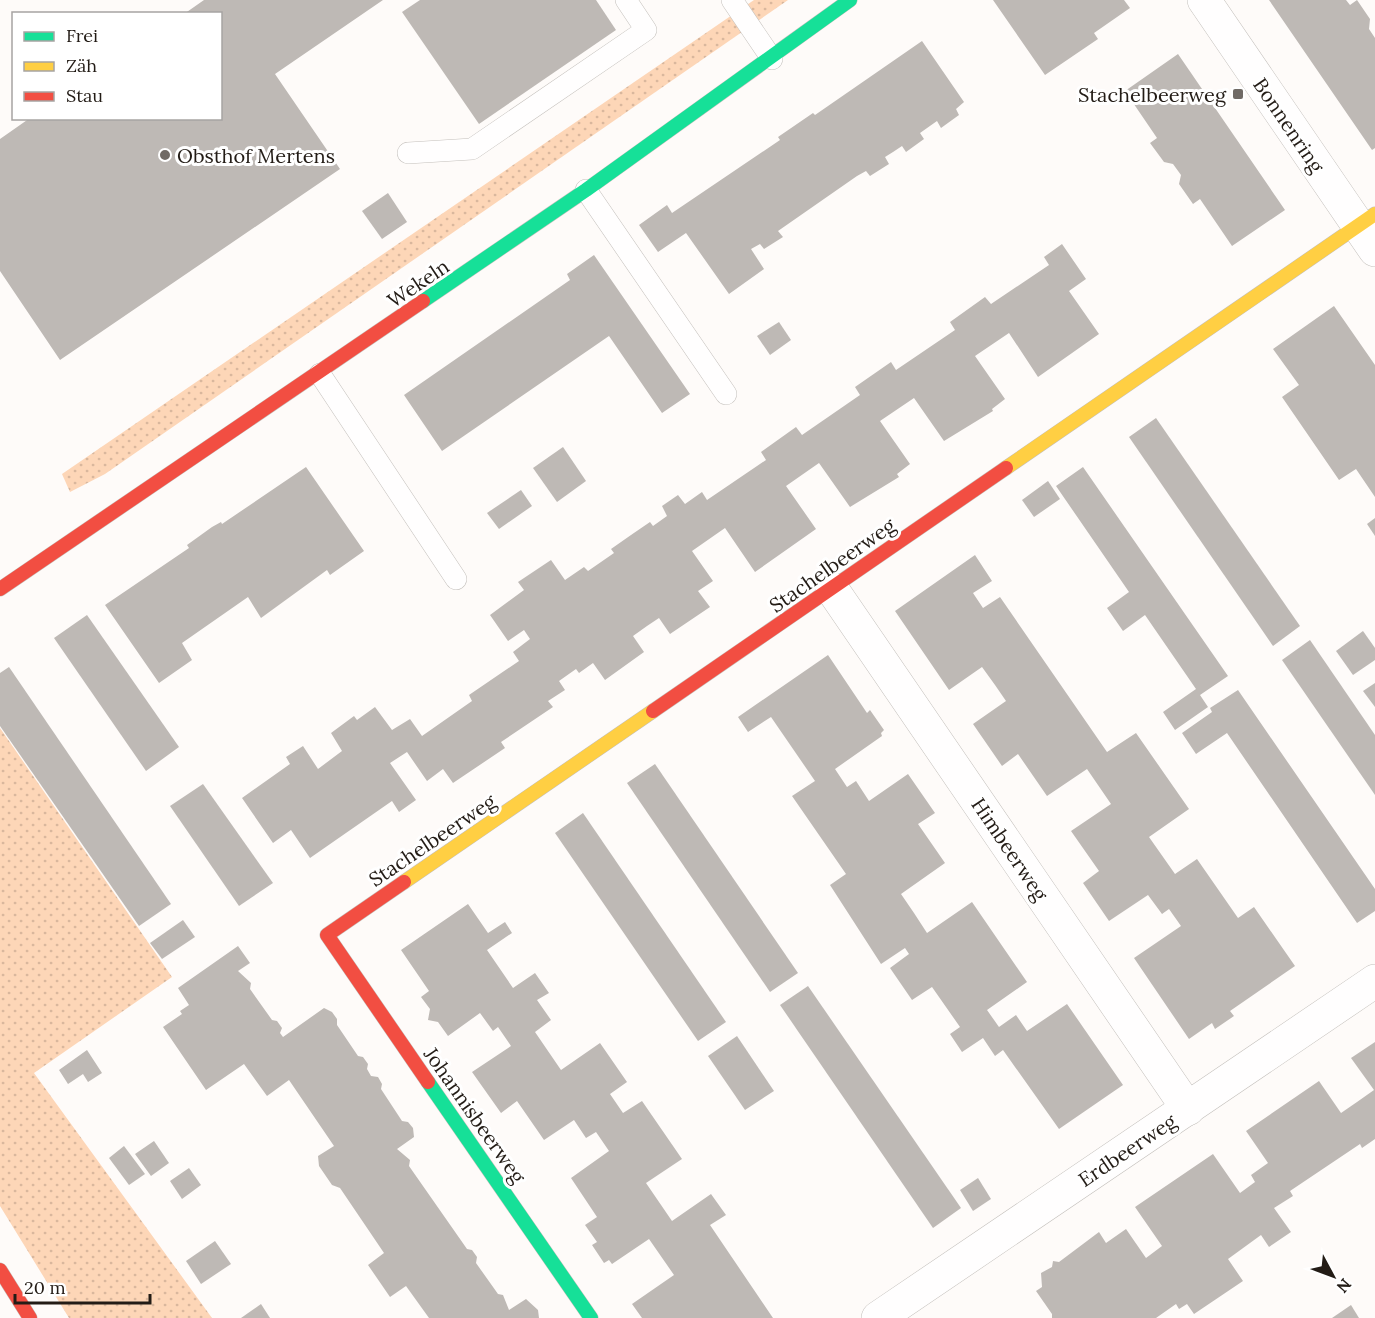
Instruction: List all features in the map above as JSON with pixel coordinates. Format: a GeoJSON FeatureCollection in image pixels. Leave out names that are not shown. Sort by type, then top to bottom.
{"type":"FeatureCollection","features":[{"type":"Feature","properties":{"kind":"street","name":"Wekeln"},"geometry":{"type":"LineString","coordinates":[[0,589],[320,374],[586,190],[772,59],[850,0]]}},
{"type":"Feature","properties":{"kind":"street","name":"Bonnenring"},"geometry":{"type":"LineString","coordinates":[[1204,0],[1369,230]]}},
{"type":"Feature","properties":{"kind":"street","name":"Stachelbeerweg"},"geometry":{"type":"LineString","coordinates":[[327,935],[832,589],[1369,230]]}},
{"type":"Feature","properties":{"kind":"street","name":"Himbeerweg"},"geometry":{"type":"LineString","coordinates":[[832,589],[1188,1109]]}},
{"type":"Feature","properties":{"kind":"street","name":"Johannisbeerweg"},"geometry":{"type":"LineString","coordinates":[[327,935],[591,1318]]}},
{"type":"Feature","properties":{"kind":"street","name":"Erdbeerweg"},"geometry":{"type":"LineString","coordinates":[[878,1318],[1375,981]]}},
{"type":"Feature","properties":{"kind":"street"},"geometry":{"type":"LineString","coordinates":[[0,1270],[30,1318]]}},
{"type":"Feature","properties":{"kind":"lane"},"geometry":{"type":"LineString","coordinates":[[732,0],[772,59]]}},
{"type":"Feature","properties":{"kind":"lane"},"geometry":{"type":"LineString","coordinates":[[408,153],[472,149],[646,30],[634,3]]}},
{"type":"Feature","properties":{"kind":"lane"},"geometry":{"type":"LineString","coordinates":[[586,190],[726,394]]}},
{"type":"Feature","properties":{"kind":"lane"},"geometry":{"type":"LineString","coordinates":[[320,374],[456,579]]}},
{"type":"Feature","properties":{"kind":"shaded area"},"geometry":{"type":"Polygon","coordinates":[[[754,0],[788,0],[105,474],[70,492],[62,474],[754,0]]]}},
{"type":"Feature","properties":{"kind":"shaded area"},"geometry":{"type":"Polygon","coordinates":[[[0,728],[172,977],[34,1073],[212,1318],[69,1318],[0,1206],[0,728]]]}},
{"type":"Feature","properties":{"kind":"building"},"geometry":{"type":"Polygon","coordinates":[[[204,0],[383,0],[275,74],[340,169],[60,360],[0,271],[0,139],[27,120],[222,120],[222,12],[187,12],[204,0]]]}},
{"type":"Feature","properties":{"kind":"building"},"geometry":{"type":"Polygon","coordinates":[[[420,0],[596,0],[616,30],[479,124],[402,12],[420,0]]]}},
{"type":"Feature","properties":{"kind":"building"},"geometry":{"type":"Polygon","coordinates":[[[993,0],[1124,0],[1130,8],[1094,33],[1098,39],[1045,75],[993,0]]]}},
{"type":"Feature","properties":{"kind":"building"},"geometry":{"type":"Polygon","coordinates":[[[1269,0],[1346,0],[1350,5],[1357,0],[1370,19],[1369,29],[1375,38],[1375,148],[1372,150],[1269,0]]]}},
{"type":"Feature","properties":{"kind":"building"},"geometry":{"type":"Polygon","coordinates":[[[922,41],[964,102],[956,109],[959,115],[941,128],[937,121],[920,133],[924,139],[906,152],[902,146],[885,157],[889,164],[870,176],[866,171],[857,176],[778,231],[783,237],[764,249],[760,244],[751,249],[764,269],[729,294],[686,233],[658,252],[639,225],[667,205],[672,213],[780,140],[778,137],[813,113],[815,115],[922,41]]]}},
{"type":"Feature","properties":{"kind":"building"},"geometry":{"type":"Polygon","coordinates":[[[1178,54],[1285,210],[1232,246],[1200,199],[1193,204],[1179,184],[1181,175],[1173,164],[1164,162],[1150,143],[1157,138],[1125,91],[1178,54]]]}},
{"type":"Feature","properties":{"kind":"building"},"geometry":{"type":"Polygon","coordinates":[[[388,193],[407,222],[382,239],[362,211],[388,193]]]}},
{"type":"Feature","properties":{"kind":"building"},"geometry":{"type":"Polygon","coordinates":[[[1062,244],[1086,279],[1069,291],[1099,334],[1038,377],[1009,333],[975,356],[1005,399],[992,409],[993,411],[944,441],[914,398],[880,421],[910,464],[897,474],[899,477],[850,507],[819,463],[786,486],[816,529],[755,572],[725,528],[692,551],[713,581],[698,591],[710,607],[670,634],[659,618],[647,626],[633,636],[644,652],[605,680],[593,663],[579,673],[576,669],[559,681],[565,690],[548,701],[553,707],[501,742],[505,748],[453,783],[443,769],[427,781],[407,752],[390,763],[416,800],[399,812],[392,801],[310,858],[291,830],[273,843],[242,798],[290,764],[286,757],[303,746],[318,769],[342,751],[331,733],[354,716],[357,720],[375,707],[392,730],[410,719],[422,736],[472,701],[469,695],[519,661],[513,652],[530,639],[524,630],[508,641],[490,615],[524,590],[518,582],[551,560],[565,580],[584,567],[588,571],[614,553],[611,549],[631,535],[650,522],[653,526],[667,516],[662,506],[678,495],[685,504],[702,492],[707,500],[766,460],[761,452],[796,427],[802,435],[860,395],[855,387],[891,362],[896,370],[955,330],[950,322],[985,297],[991,304],[1049,265],[1044,257],[1062,244]]]}},
{"type":"Feature","properties":{"kind":"building"},"geometry":{"type":"Polygon","coordinates":[[[594,255],[690,394],[662,413],[609,336],[442,451],[404,395],[570,280],[567,274],[594,255]]]}},
{"type":"Feature","properties":{"kind":"building"},"geometry":{"type":"Polygon","coordinates":[[[1334,306],[1375,365],[1375,497],[1356,469],[1339,480],[1282,397],[1299,385],[1273,349],[1334,306]]]}},
{"type":"Feature","properties":{"kind":"building"},"geometry":{"type":"Polygon","coordinates":[[[779,322],[791,340],[770,355],[757,336],[779,322]]]}},
{"type":"Feature","properties":{"kind":"building"},"geometry":{"type":"Polygon","coordinates":[[[1156,418],[1300,626],[1273,646],[1129,437],[1156,418]]]}},
{"type":"Feature","properties":{"kind":"building"},"geometry":{"type":"Polygon","coordinates":[[[563,447],[586,481],[557,502],[533,468],[563,447]]]}},
{"type":"Feature","properties":{"kind":"building"},"geometry":{"type":"Polygon","coordinates":[[[306,467],[364,551],[330,575],[327,570],[261,618],[248,597],[182,643],[192,660],[159,683],[105,605],[189,548],[187,545],[212,527],[221,522],[222,524],[306,467]]]}},
{"type":"Feature","properties":{"kind":"building"},"geometry":{"type":"Polygon","coordinates":[[[1083,467],[1228,676],[1200,695],[1208,707],[1175,730],[1163,712],[1196,689],[1145,615],[1123,631],[1107,608],[1129,592],[1056,486],[1083,467]]]}},
{"type":"Feature","properties":{"kind":"building"},"geometry":{"type":"Polygon","coordinates":[[[1048,481],[1060,499],[1034,517],[1022,500],[1048,481]]]}},
{"type":"Feature","properties":{"kind":"building"},"geometry":{"type":"Polygon","coordinates":[[[521,490],[532,506],[499,529],[487,513],[521,490]]]}},
{"type":"Feature","properties":{"kind":"building"},"geometry":{"type":"Polygon","coordinates":[[[1375,518],[1375,536],[1367,524],[1375,518]]]}},
{"type":"Feature","properties":{"kind":"building"},"geometry":{"type":"Polygon","coordinates":[[[975,555],[992,581],[973,593],[983,608],[1000,597],[1107,752],[1136,733],[1189,809],[1149,837],[1175,874],[1197,859],[1238,918],[1254,907],[1295,966],[1230,1011],[1234,1016],[1215,1029],[1212,1023],[1189,1039],[1134,958],[1181,926],[1169,909],[1162,914],[1148,895],[1109,921],[1083,883],[1099,871],[1071,831],[1111,804],[1087,769],[1047,796],[1018,754],[1002,766],[973,724],[1006,701],[995,685],[982,667],[949,690],[895,611],[975,555]]]}},
{"type":"Feature","properties":{"kind":"building"},"geometry":{"type":"Polygon","coordinates":[[[87,615],[179,747],[146,771],[54,638],[87,615]]]}},
{"type":"Feature","properties":{"kind":"building"},"geometry":{"type":"Polygon","coordinates":[[[1363,631],[1375,648],[1375,660],[1353,675],[1336,651],[1363,631]]]}},
{"type":"Feature","properties":{"kind":"building"},"geometry":{"type":"Polygon","coordinates":[[[1310,640],[1375,735],[1375,795],[1282,660],[1310,640]]]}},
{"type":"Feature","properties":{"kind":"building"},"geometry":{"type":"Polygon","coordinates":[[[828,655],[867,713],[870,710],[884,730],[881,733],[882,736],[835,769],[847,787],[856,781],[869,801],[908,774],[935,813],[918,824],[945,863],[901,894],[927,933],[972,902],[1027,982],[987,1010],[999,1027],[1016,1015],[1027,1031],[1067,1004],[1123,1085],[1059,1129],[1003,1050],[995,1056],[983,1038],[962,1052],[950,1034],[960,1027],[932,987],[912,1000],[890,968],[909,954],[905,948],[881,964],[830,885],[846,874],[792,796],[815,781],[771,717],[748,732],[738,717],[828,655]]]}},
{"type":"Feature","properties":{"kind":"building"},"geometry":{"type":"Polygon","coordinates":[[[9,667],[171,904],[139,926],[0,726],[0,673],[9,667]]]}},
{"type":"Feature","properties":{"kind":"building"},"geometry":{"type":"Polygon","coordinates":[[[1375,683],[1375,707],[1363,691],[1375,683]]]}},
{"type":"Feature","properties":{"kind":"building"},"geometry":{"type":"Polygon","coordinates":[[[1238,690],[1375,889],[1375,911],[1357,923],[1227,733],[1196,754],[1182,733],[1212,712],[1210,708],[1238,690]]]}},
{"type":"Feature","properties":{"kind":"building"},"geometry":{"type":"Polygon","coordinates":[[[655,764],[798,973],[770,992],[627,783],[655,764]]]}},
{"type":"Feature","properties":{"kind":"building"},"geometry":{"type":"Polygon","coordinates":[[[203,784],[273,883],[239,906],[170,806],[203,784]]]}},
{"type":"Feature","properties":{"kind":"building"},"geometry":{"type":"Polygon","coordinates":[[[583,813],[726,1022],[698,1041],[555,833],[583,813]]]}},
{"type":"Feature","properties":{"kind":"building"},"geometry":{"type":"Polygon","coordinates":[[[468,904],[488,933],[505,922],[512,933],[487,950],[513,988],[535,973],[549,993],[537,1000],[551,1020],[535,1032],[561,1070],[600,1043],[627,1082],[610,1094],[623,1113],[642,1101],[682,1159],[646,1183],[672,1221],[711,1194],[726,1215],[710,1225],[773,1318],[642,1318],[632,1304],[674,1275],[649,1239],[612,1264],[609,1260],[604,1263],[592,1245],[597,1242],[585,1225],[597,1217],[571,1178],[609,1151],[596,1132],[586,1138],[574,1120],[544,1140],[517,1101],[501,1113],[472,1072],[511,1046],[498,1027],[493,1031],[480,1013],[448,1036],[438,1022],[428,1020],[430,1009],[421,997],[429,991],[401,950],[468,904]]]}},
{"type":"Feature","properties":{"kind":"building"},"geometry":{"type":"Polygon","coordinates":[[[183,920],[195,937],[162,959],[150,943],[183,920]]]}},
{"type":"Feature","properties":{"kind":"building"},"geometry":{"type":"Polygon","coordinates":[[[238,946],[250,963],[238,971],[251,983],[250,989],[272,1020],[277,1021],[282,1028],[280,1033],[283,1037],[324,1008],[332,1012],[337,1019],[337,1025],[358,1056],[363,1057],[368,1064],[367,1069],[371,1076],[378,1077],[382,1084],[381,1089],[402,1121],[408,1122],[413,1128],[414,1137],[397,1149],[410,1160],[409,1166],[467,1249],[472,1250],[477,1257],[476,1263],[498,1294],[503,1295],[509,1310],[526,1299],[538,1310],[539,1318],[429,1318],[406,1286],[390,1297],[368,1265],[384,1253],[340,1188],[332,1185],[319,1166],[318,1156],[334,1146],[289,1080],[267,1096],[244,1064],[206,1090],[163,1027],[182,1014],[180,1011],[189,1005],[178,988],[238,946]]]}},
{"type":"Feature","properties":{"kind":"building"},"geometry":{"type":"Polygon","coordinates":[[[808,986],[961,1208],[933,1228],[780,1005],[808,986]]]}},
{"type":"Feature","properties":{"kind":"building"},"geometry":{"type":"Polygon","coordinates":[[[737,1036],[774,1091],[745,1110],[708,1056],[737,1036]]]}},
{"type":"Feature","properties":{"kind":"building"},"geometry":{"type":"Polygon","coordinates":[[[1375,1042],[1375,1139],[1362,1148],[1360,1144],[1290,1191],[1293,1196],[1274,1208],[1291,1232],[1269,1247],[1261,1235],[1228,1259],[1243,1281],[1194,1314],[1187,1304],[1179,1309],[1176,1304],[1156,1318],[1052,1318],[1052,1314],[1036,1291],[1042,1287],[1041,1273],[1052,1267],[1053,1261],[1059,1262],[1099,1232],[1106,1243],[1126,1229],[1146,1258],[1162,1246],[1135,1207],[1213,1154],[1240,1193],[1255,1182],[1251,1175],[1268,1163],[1246,1131],[1319,1081],[1341,1113],[1357,1102],[1374,1090],[1351,1058],[1375,1042]]]}},
{"type":"Feature","properties":{"kind":"building"},"geometry":{"type":"Polygon","coordinates":[[[87,1050],[102,1073],[88,1082],[83,1074],[68,1084],[59,1070],[87,1050]]]}},
{"type":"Feature","properties":{"kind":"building"},"geometry":{"type":"Polygon","coordinates":[[[154,1141],[169,1163],[151,1176],[135,1154],[154,1141]]]}},
{"type":"Feature","properties":{"kind":"building"},"geometry":{"type":"Polygon","coordinates":[[[124,1146],[145,1174],[129,1185],[109,1158],[124,1146]]]}},
{"type":"Feature","properties":{"kind":"building"},"geometry":{"type":"Polygon","coordinates":[[[189,1168],[201,1185],[182,1199],[170,1181],[189,1168]]]}},
{"type":"Feature","properties":{"kind":"building"},"geometry":{"type":"Polygon","coordinates":[[[978,1178],[991,1199],[973,1211],[960,1190],[978,1178]]]}},
{"type":"Feature","properties":{"kind":"building"},"geometry":{"type":"Polygon","coordinates":[[[215,1241],[231,1264],[201,1284],[186,1261],[215,1241]]]}},
{"type":"Feature","properties":{"kind":"building"},"geometry":{"type":"Polygon","coordinates":[[[261,1304],[270,1318],[241,1318],[261,1304]]]}},
{"type":"Feature","properties":{"kind":"building"},"geometry":{"type":"Polygon","coordinates":[[[1351,1305],[1359,1318],[1332,1318],[1351,1305]]]}},
{"type":"Feature","properties":{"kind":"traffic: fast"},"geometry":{"type":"LineString","coordinates":[[423,301],[586,190],[850,0]]}},
{"type":"Feature","properties":{"kind":"traffic: fast"},"geometry":{"type":"LineString","coordinates":[[428,1082],[591,1318]]}},
{"type":"Feature","properties":{"kind":"traffic: slow"},"geometry":{"type":"LineString","coordinates":[[1006,468],[1375,214]]}},
{"type":"Feature","properties":{"kind":"traffic: slow"},"geometry":{"type":"LineString","coordinates":[[404,882],[653,711]]}},
{"type":"Feature","properties":{"kind":"traffic: jam"},"geometry":{"type":"LineString","coordinates":[[0,589],[423,301]]}},
{"type":"Feature","properties":{"kind":"traffic: jam"},"geometry":{"type":"LineString","coordinates":[[653,711],[1006,468]]}},
{"type":"Feature","properties":{"kind":"traffic: jam"},"geometry":{"type":"LineString","coordinates":[[404,882],[327,935],[428,1082]]}},
{"type":"Feature","properties":{"kind":"traffic: jam"},"geometry":{"type":"LineString","coordinates":[[0,1270],[30,1318]]}},
{"type":"Feature","properties":{"kind":"place","name":"Stachelbeerweg"},"geometry":{"type":"Point","coordinates":[1238,94]}},
{"type":"Feature","properties":{"kind":"place","name":"Obsthof Mertens"},"geometry":{"type":"Point","coordinates":[165,155]}}]}
